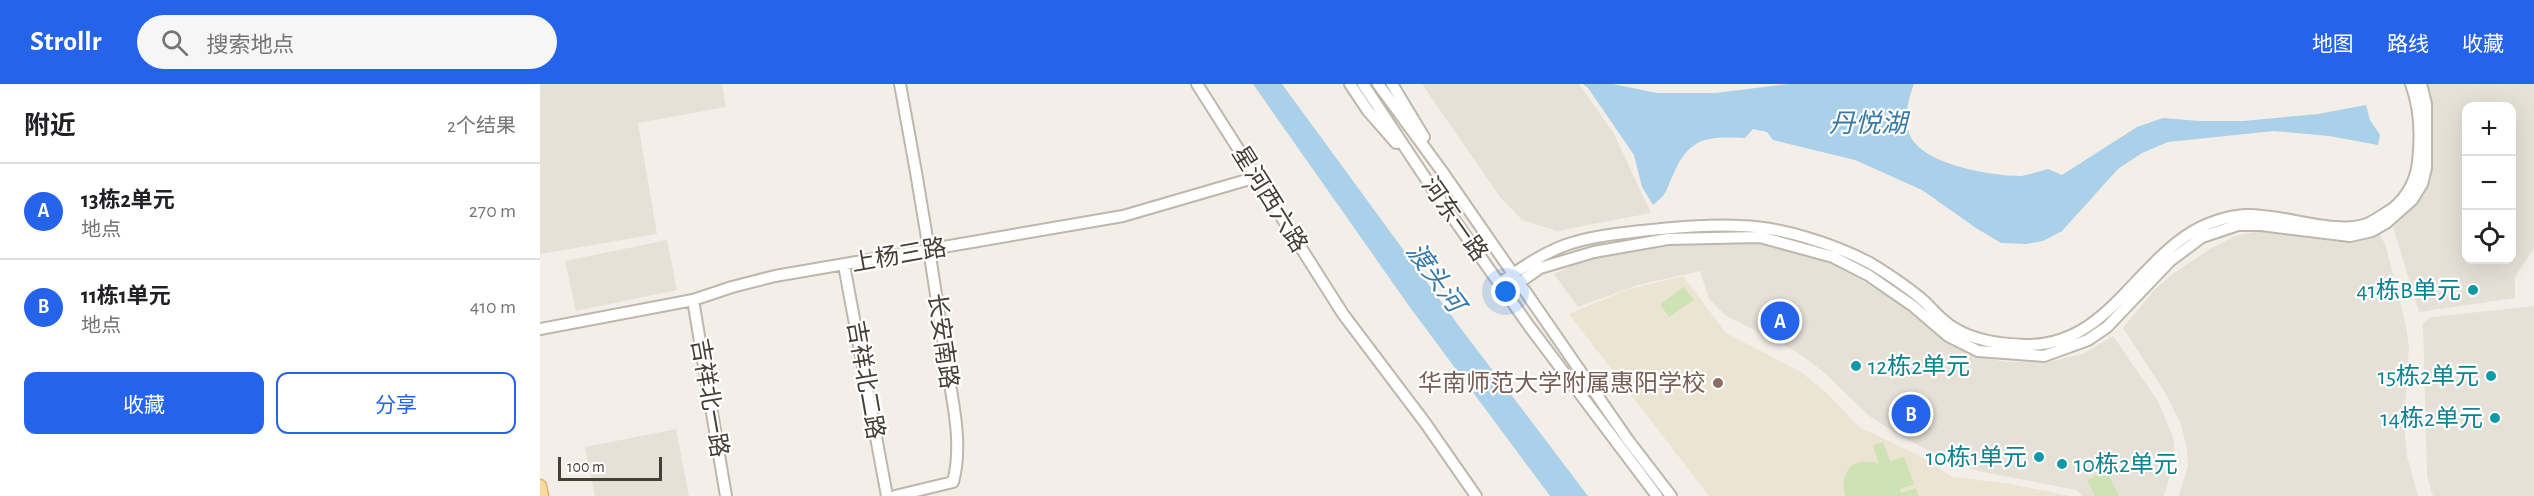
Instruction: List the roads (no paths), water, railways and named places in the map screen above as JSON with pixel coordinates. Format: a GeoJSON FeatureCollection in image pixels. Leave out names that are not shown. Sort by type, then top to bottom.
{"type":"FeatureCollection","features":[{"type":"Feature","properties":{"kind":"main road"},"geometry":{"type":"LineString","coordinates":[[540,486],[542,496]]}},
{"type":"Feature","properties":{"kind":"street","name":"长安南路"},"geometry":{"type":"LineString","coordinates":[[895,496],[952,482],[957,436],[930,250],[900,84]]}},
{"type":"Feature","properties":{"kind":"street","name":"星河西六路"},"geometry":{"type":"LineString","coordinates":[[1197,84],[1342,314],[1426,424],[1476,496]]}},
{"type":"Feature","properties":{"kind":"street"},"geometry":{"type":"LineString","coordinates":[[1350,84],[1368,111],[1422,172]]}},
{"type":"Feature","properties":{"kind":"street","name":"河东一路"},"geometry":{"type":"LineString","coordinates":[[1363,84],[1503,287],[1657,496]]}},
{"type":"Feature","properties":{"kind":"street","name":"河东一路"},"geometry":{"type":"LineString","coordinates":[[1378,84],[1444,174],[1628,440],[1671,496]]}},
{"type":"Feature","properties":{"kind":"street"},"geometry":{"type":"LineString","coordinates":[[1392,84],[1411,113],[1444,174]]}},
{"type":"Feature","properties":{"kind":"street"},"geometry":{"type":"LineString","coordinates":[[1517,278],[1542,255],[1563,246],[1614,235],[1700,227],[1741,226],[1765,229],[1822,244],[1872,264],[1922,300],[1953,328],[1976,339],[1994,343],[2046,344],[2073,336],[2094,323],[2173,247],[2192,232],[2211,223],[2243,215],[2354,227],[2368,224],[2397,205],[2414,182],[2418,165],[2419,120],[2416,97],[2411,84]]}},
{"type":"Feature","properties":{"kind":"street"},"geometry":{"type":"LineString","coordinates":[[1503,287],[1517,278],[1564,260],[1637,244],[1702,237],[1760,237],[1833,256],[1868,275],[1948,336],[1978,351],[2044,356],[2088,340],[2107,327],[2170,261],[2202,237],[2238,225],[2261,225],[2350,236],[2372,231],[2386,223],[2412,200],[2422,184],[2426,168],[2426,104],[2421,84]]}},
{"type":"Feature","properties":{"kind":"street","name":"上杨三路"},"geometry":{"type":"LineString","coordinates":[[540,329],[693,300],[764,279],[1123,216],[1257,177]]}},
{"type":"Feature","properties":{"kind":"street","name":"吉祥北二路"},"geometry":{"type":"LineString","coordinates":[[844,265],[887,496]]}},
{"type":"Feature","properties":{"kind":"street","name":"吉祥北一路"},"geometry":{"type":"LineString","coordinates":[[693,300],[726,496]]}},
{"type":"Feature","properties":{"kind":"water"},"geometry":{"type":"Polygon","coordinates":[[[1253,84],[1282,84],[1462,330],[1588,496],[1550,496],[1409,306],[1253,84]]]}},
{"type":"Feature","properties":{"kind":"water","name":"丹悦湖"},"geometry":{"type":"Polygon","coordinates":[[[1583,84],[1613,84],[1657,93],[1715,93],[1788,84],[1914,84],[1908,102],[1907,120],[1909,133],[1916,144],[1942,161],[1976,171],[2021,176],[2048,169],[2062,175],[2137,127],[2163,118],[2244,121],[2318,114],[2366,105],[2370,120],[2380,135],[2378,145],[2329,136],[2274,131],[2168,142],[2142,153],[2118,169],[2062,231],[2043,241],[2026,244],[2001,243],[1922,190],[1855,160],[1773,140],[1767,132],[1753,129],[1745,138],[1710,139],[1693,146],[1679,162],[1664,195],[1653,205],[1642,187],[1634,155],[1583,84]]]}},
{"type":"Feature","properties":{"kind":"place","name":"41栋B单元"},"geometry":{"type":"Point","coordinates":[2473,290]}},
{"type":"Feature","properties":{"kind":"place","name":"13栋2单元"},"geometry":{"type":"Point","coordinates":[1780,321]}},
{"type":"Feature","properties":{"kind":"place","name":"12栋2单元"},"geometry":{"type":"Point","coordinates":[1856,366]}},
{"type":"Feature","properties":{"kind":"place","name":"15栋2单元"},"geometry":{"type":"Point","coordinates":[2491,376]}},
{"type":"Feature","properties":{"kind":"place","name":"华南师范大学附属惠阳学校"},"geometry":{"type":"Point","coordinates":[1718,383]}},
{"type":"Feature","properties":{"kind":"place","name":"11栋1单元"},"geometry":{"type":"Point","coordinates":[1911,414]}},
{"type":"Feature","properties":{"kind":"place","name":"14栋2单元"},"geometry":{"type":"Point","coordinates":[2495,418]}},
{"type":"Feature","properties":{"kind":"place","name":"10栋1单元"},"geometry":{"type":"Point","coordinates":[2039,457]}},
{"type":"Feature","properties":{"kind":"place","name":"10栋2单元"},"geometry":{"type":"Point","coordinates":[2062,464]}},
{"type":"Feature","properties":{"kind":"water label","name":"渡头河"},"geometry":{"type":"Point","coordinates":[1436,277]}}]}
